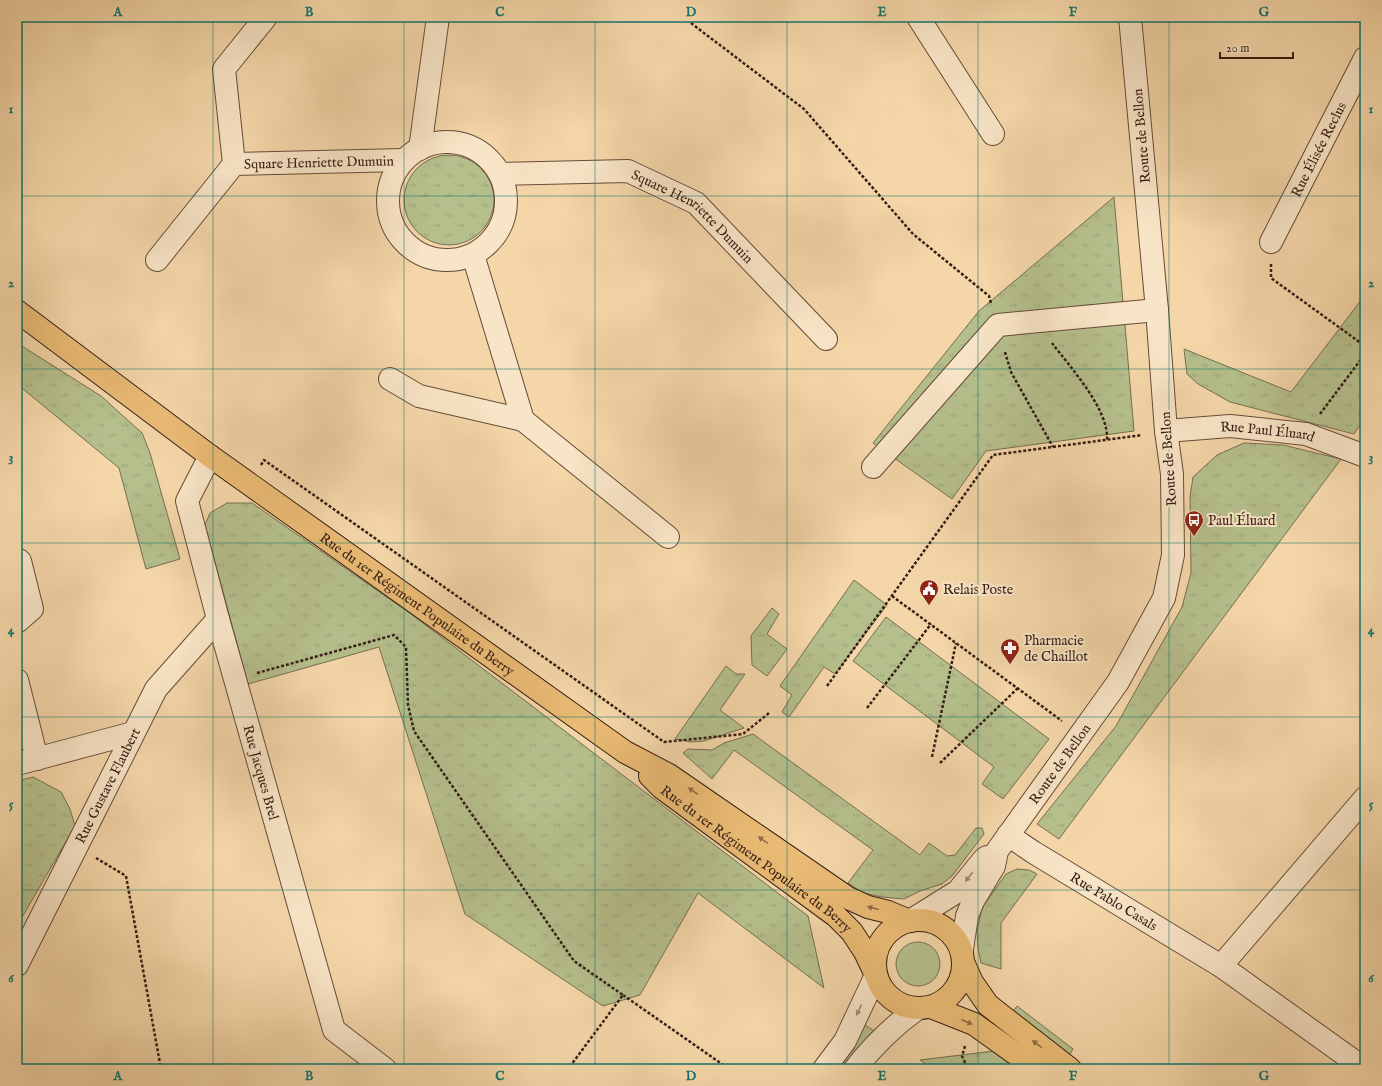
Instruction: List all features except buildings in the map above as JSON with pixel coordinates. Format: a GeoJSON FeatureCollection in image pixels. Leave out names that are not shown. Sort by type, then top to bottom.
{"type":"FeatureCollection","features":[{"type":"Feature","properties":{"kind":"main road","name":"Rue du 1er Régiment Populaire du Berry"},"geometry":{"type":"LineString","coordinates":[[17,311],[210,456],[625,752],[669,775],[848,898],[868,908],[888,912],[910,921]]}},
{"type":"Feature","properties":{"kind":"main road","name":"Rue du 1er Régiment Populaire du Berry"},"geometry":{"type":"LineString","coordinates":[[625,752],[662,788],[836,916],[852,932],[865,952],[876,975]]}},
{"type":"Feature","properties":{"kind":"main road"},"geometry":{"type":"LineString","coordinates":[[1037,1069],[974,1024],[924,1008],[903,1006],[891,999],[882,988],[876,975],[875,961],[878,947],[885,935],[896,926],[910,921],[923,920],[935,922],[946,929],[956,938],[972,982],[988,1005],[1070,1069]]}},
{"type":"Feature","properties":{"kind":"main road"},"geometry":{"type":"LineString","coordinates":[[924,1008],[944,1001],[953,992],[959,982],[963,957]]}},
{"type":"Feature","properties":{"kind":"street","name":"Square Henriette Dumuin"},"geometry":{"type":"LineString","coordinates":[[157,260],[234,164],[224,69],[266,17]]}},
{"type":"Feature","properties":{"kind":"street","name":"Square Henriette Dumuin"},"geometry":{"type":"LineString","coordinates":[[234,164],[412,154],[447,141],[463,144],[478,151],[491,161],[501,174],[506,192],[506,212],[500,230],[489,244],[473,255],[453,261],[432,260],[413,251],[398,236],[389,218],[387,197],[392,177],[412,154],[438,17]]}},
{"type":"Feature","properties":{"kind":"street"},"geometry":{"type":"LineString","coordinates":[[918,17],[993,134]]}},
{"type":"Feature","properties":{"kind":"street","name":"Route de Bellon"},"geometry":{"type":"LineString","coordinates":[[910,921],[958,891],[984,859],[1002,843],[1118,682],[1164,598],[1173,555],[1172,474],[1166,431],[1157,310],[1130,17]]}},
{"type":"Feature","properties":{"kind":"street","name":"Rue Élisée Reclus"},"geometry":{"type":"LineString","coordinates":[[1271,242],[1365,58]]}},
{"type":"Feature","properties":{"kind":"street","name":"Square Henriette Dumuin"},"geometry":{"type":"LineString","coordinates":[[501,174],[628,171],[696,203],[826,339]]}},
{"type":"Feature","properties":{"kind":"street"},"geometry":{"type":"LineString","coordinates":[[473,255],[524,420]]}},
{"type":"Feature","properties":{"kind":"street"},"geometry":{"type":"LineString","coordinates":[[873,467],[998,325],[1157,310]]}},
{"type":"Feature","properties":{"kind":"street"},"geometry":{"type":"LineString","coordinates":[[390,379],[419,396],[524,420],[668,537]]}},
{"type":"Feature","properties":{"kind":"street","name":"Rue Paul Éluard"},"geometry":{"type":"LineString","coordinates":[[1166,431],[1230,426],[1306,434],[1365,456]]}},
{"type":"Feature","properties":{"kind":"street","name":"Rue Jacques Brel"},"geometry":{"type":"LineString","coordinates":[[210,456],[187,501],[218,619],[334,1030],[385,1069]]}},
{"type":"Feature","properties":{"kind":"street"},"geometry":{"type":"LineString","coordinates":[[17,559],[20,561],[32,609],[17,622]]}},
{"type":"Feature","properties":{"kind":"street","name":"Rue Gustave Flaubert"},"geometry":{"type":"LineString","coordinates":[[17,965],[156,688],[218,619]]}},
{"type":"Feature","properties":{"kind":"street"},"geometry":{"type":"LineString","coordinates":[[17,680],[27,762],[133,733]]}},
{"type":"Feature","properties":{"kind":"street"},"geometry":{"type":"LineString","coordinates":[[1221,966],[1365,798]]}},
{"type":"Feature","properties":{"kind":"street","name":"Route de Bellon"},"geometry":{"type":"LineString","coordinates":[[963,957],[967,916],[973,901],[994,866],[1002,843]]}},
{"type":"Feature","properties":{"kind":"street","name":"Rue Pablo Casals"},"geometry":{"type":"LineString","coordinates":[[1002,843],[1033,852],[1221,966],[1365,1069]]}},
{"type":"Feature","properties":{"kind":"street"},"geometry":{"type":"LineString","coordinates":[[824,1069],[845,1041],[876,975]]}},
{"type":"Feature","properties":{"kind":"street"},"geometry":{"type":"LineString","coordinates":[[855,1069],[889,1031],[924,1008]]}},
{"type":"Feature","properties":{"kind":"path"},"geometry":{"type":"LineString","coordinates":[[683,17],[804,109],[913,234],[989,296],[1011,372],[1053,447]]}},
{"type":"Feature","properties":{"kind":"path"},"geometry":{"type":"LineString","coordinates":[[1271,242],[1271,278],[1365,346]]}},
{"type":"Feature","properties":{"kind":"path"},"geometry":{"type":"LineString","coordinates":[[1036,321],[1098,405],[1108,434],[1107,440]]}},
{"type":"Feature","properties":{"kind":"path"},"geometry":{"type":"LineString","coordinates":[[1306,434],[1365,354]]}},
{"type":"Feature","properties":{"kind":"path"},"geometry":{"type":"LineString","coordinates":[[827,686],[993,455],[1166,431]]}},
{"type":"Feature","properties":{"kind":"path"},"geometry":{"type":"LineString","coordinates":[[249,484],[264,460],[664,742],[743,734],[769,713]]}},
{"type":"Feature","properties":{"kind":"path"},"geometry":{"type":"LineString","coordinates":[[892,596],[1081,734]]}},
{"type":"Feature","properties":{"kind":"path"},"geometry":{"type":"LineString","coordinates":[[867,708],[931,624]]}},
{"type":"Feature","properties":{"kind":"path"},"geometry":{"type":"LineString","coordinates":[[236,679],[394,635],[406,647],[408,705],[414,731],[574,961],[728,1069]]}},
{"type":"Feature","properties":{"kind":"path"},"geometry":{"type":"LineString","coordinates":[[932,757],[956,643]]}},
{"type":"Feature","properties":{"kind":"path"},"geometry":{"type":"LineString","coordinates":[[940,763],[1018,688]]}},
{"type":"Feature","properties":{"kind":"path"},"geometry":{"type":"LineString","coordinates":[[76,847],[126,876],[162,1069]]}},
{"type":"Feature","properties":{"kind":"path"},"geometry":{"type":"LineString","coordinates":[[568,1069],[623,995]]}},
{"type":"Feature","properties":{"kind":"path"},"geometry":{"type":"LineString","coordinates":[[966,1043],[962,1056],[968,1069]]}},
{"type":"Feature","properties":{"kind":"green space"},"geometry":{"type":"Polygon","coordinates":[[[449,155],[466,159],[481,168],[490,183],[494,200],[490,217],[481,232],[466,241],[449,245],[432,241],[417,232],[408,217],[404,200],[408,183],[417,168],[432,159],[449,155]]]}},
{"type":"Feature","properties":{"kind":"green space"},"geometry":{"type":"Polygon","coordinates":[[[1114,197],[1134,431],[986,451],[952,499],[873,443],[979,311],[1114,197]]]}},
{"type":"Feature","properties":{"kind":"green space"},"geometry":{"type":"Polygon","coordinates":[[[1365,295],[1365,417],[1354,434],[1230,402],[1198,384],[1187,374],[1184,349],[1291,392],[1365,295]]]}},
{"type":"Feature","properties":{"kind":"green space"},"geometry":{"type":"Polygon","coordinates":[[[17,343],[101,396],[142,433],[150,453],[180,559],[146,569],[119,468],[17,384],[17,343]]]}},
{"type":"Feature","properties":{"kind":"green space"},"geometry":{"type":"Polygon","coordinates":[[[1244,443],[1283,445],[1341,459],[1059,839],[1037,824],[1116,726],[1182,607],[1191,573],[1190,497],[1193,477],[1217,455],[1244,443]]]}},
{"type":"Feature","properties":{"kind":"green space"},"geometry":{"type":"Polygon","coordinates":[[[227,503],[252,503],[411,614],[808,916],[824,988],[698,893],[640,995],[603,1006],[465,914],[379,647],[248,684],[205,525],[210,513],[227,503]]]}},
{"type":"Feature","properties":{"kind":"green space"},"geometry":{"type":"Polygon","coordinates":[[[854,580],[887,605],[835,674],[824,667],[789,717],[782,712],[792,695],[780,686],[854,580]]]}},
{"type":"Feature","properties":{"kind":"green space"},"geometry":{"type":"Polygon","coordinates":[[[772,608],[779,614],[767,634],[787,649],[767,676],[752,665],[751,636],[772,608]]]}},
{"type":"Feature","properties":{"kind":"green space"},"geometry":{"type":"Polygon","coordinates":[[[886,617],[1049,739],[1003,799],[982,784],[994,767],[853,661],[886,617]]]}},
{"type":"Feature","properties":{"kind":"green space"},"geometry":{"type":"Polygon","coordinates":[[[726,666],[736,674],[745,674],[720,710],[744,728],[704,741],[691,742],[675,739],[726,666]]]}},
{"type":"Feature","properties":{"kind":"green space"},"geometry":{"type":"Polygon","coordinates":[[[753,734],[920,855],[929,843],[947,856],[955,855],[976,828],[982,828],[984,834],[952,876],[942,884],[920,891],[904,899],[882,897],[863,893],[848,883],[873,850],[734,750],[712,779],[683,753],[688,749],[712,750],[724,743],[753,734]]]}},
{"type":"Feature","properties":{"kind":"green space"},"geometry":{"type":"Polygon","coordinates":[[[33,777],[61,792],[70,809],[75,826],[17,926],[17,781],[33,777]]]}},
{"type":"Feature","properties":{"kind":"green space"},"geometry":{"type":"Polygon","coordinates":[[[1017,869],[1029,870],[1037,874],[1001,923],[1001,969],[981,963],[977,932],[984,905],[1006,874],[1017,869]]]}},
{"type":"Feature","properties":{"kind":"green space"},"geometry":{"type":"Polygon","coordinates":[[[914,942],[922,942],[927,943],[934,948],[939,955],[939,973],[934,980],[927,985],[914,986],[906,983],[899,976],[896,968],[896,960],[899,952],[906,945],[914,942]]]}},
{"type":"Feature","properties":{"kind":"green space"},"geometry":{"type":"Polygon","coordinates":[[[1017,1006],[1073,1049],[1068,1057],[1011,1014],[1017,1006]]]}},
{"type":"Feature","properties":{"kind":"green space"},"geometry":{"type":"Polygon","coordinates":[[[862,1023],[876,1032],[856,1050],[843,1069],[835,1069],[862,1023]]]}},
{"type":"Feature","properties":{"kind":"green space"},"geometry":{"type":"Polygon","coordinates":[[[994,1051],[1018,1069],[933,1069],[920,1060],[994,1051]]]}},
{"type":"Feature","properties":{"kind":"place","name":"Paul Éluard"},"geometry":{"type":"Point","coordinates":[1194,537]}},
{"type":"Feature","properties":{"kind":"place","name":"Relais Poste"},"geometry":{"type":"Point","coordinates":[929,606]}},
{"type":"Feature","properties":{"kind":"place","name":"Pharmacie de Chaillot"},"geometry":{"type":"Point","coordinates":[1010,665]}}]}
